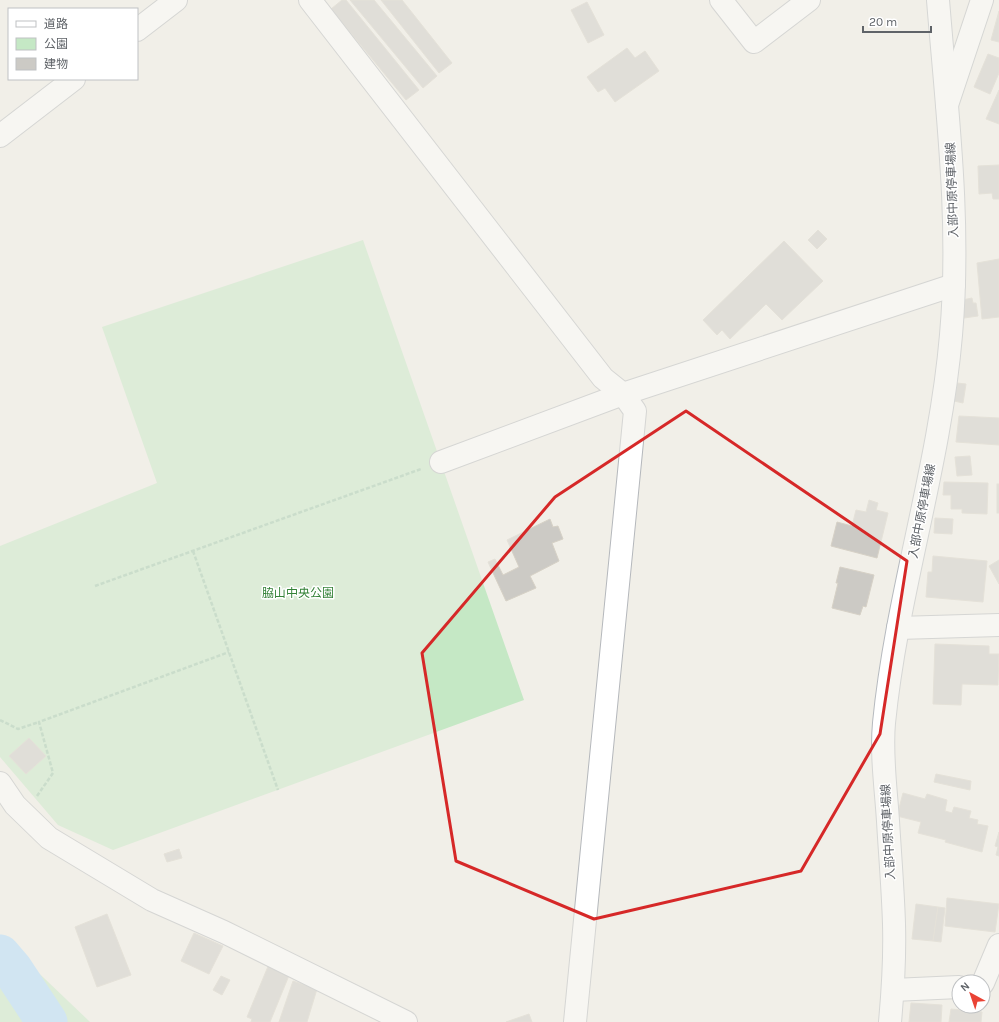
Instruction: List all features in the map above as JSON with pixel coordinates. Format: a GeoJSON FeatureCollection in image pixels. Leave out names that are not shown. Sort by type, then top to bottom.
{"type":"FeatureCollection","features":[{"type":"Feature","properties":{"kind":"street"},"geometry":{"type":"LineString","coordinates":[[138,29],[176,0]]}},
{"type":"Feature","properties":{"kind":"street"},"geometry":{"type":"LineString","coordinates":[[310,0],[603,378],[623,394],[635,411],[575,1022]]}},
{"type":"Feature","properties":{"kind":"street"},"geometry":{"type":"LineString","coordinates":[[721,0],[754,42],[809,0]]}},
{"type":"Feature","properties":{"kind":"street","name":"入部中原停車場線"},"geometry":{"type":"LineString","coordinates":[[890,1022],[893,990],[894,924],[884,725],[898,628],[937,436],[951,337],[954,285],[955,225],[938,0]]}},
{"type":"Feature","properties":{"kind":"street"},"geometry":{"type":"LineString","coordinates":[[947,105],[982,0]]}},
{"type":"Feature","properties":{"kind":"street"},"geometry":{"type":"LineString","coordinates":[[0,136],[73,80]]}},
{"type":"Feature","properties":{"kind":"street"},"geometry":{"type":"LineString","coordinates":[[440,462],[623,394],[954,285]]}},
{"type":"Feature","properties":{"kind":"street"},"geometry":{"type":"LineString","coordinates":[[898,628],[999,624]]}},
{"type":"Feature","properties":{"kind":"street"},"geometry":{"type":"LineString","coordinates":[[0,783],[16,805],[49,838],[152,900],[224,932],[406,1022]]}},
{"type":"Feature","properties":{"kind":"street"},"geometry":{"type":"LineString","coordinates":[[987,974],[999,945]]}},
{"type":"Feature","properties":{"kind":"street"},"geometry":{"type":"LineString","coordinates":[[893,990],[951,987]]}},
{"type":"Feature","properties":{"kind":"path"},"geometry":{"type":"LineString","coordinates":[[95,586],[440,462]]}},
{"type":"Feature","properties":{"kind":"path"},"geometry":{"type":"LineString","coordinates":[[193,551],[278,790]]}},
{"type":"Feature","properties":{"kind":"path"},"geometry":{"type":"LineString","coordinates":[[0,720],[18,729],[229,652]]}},
{"type":"Feature","properties":{"kind":"path"},"geometry":{"type":"LineString","coordinates":[[35,798],[52,773],[40,722]]}},
{"type":"Feature","properties":{"kind":"highlighted area"},"geometry":{"type":"Polygon","coordinates":[[[686,411],[907,561],[880,734],[801,871],[594,919],[456,861],[422,653],[555,497],[686,411]]]}},
{"type":"Feature","properties":{"kind":"green space","name":"脇山中央公園"},"geometry":{"type":"Polygon","coordinates":[[[363,240],[524,700],[113,850],[58,825],[0,757],[0,546],[157,483],[102,327],[363,240]]]}},
{"type":"Feature","properties":{"kind":"green space"},"geometry":{"type":"Polygon","coordinates":[[[0,936],[90,1022],[0,1022],[0,936]]]}},
{"type":"Feature","properties":{"kind":"building"},"geometry":{"type":"Polygon","coordinates":[[[342,0],[346,0],[419,90],[406,100],[331,9],[342,0]]]}},
{"type":"Feature","properties":{"kind":"building"},"geometry":{"type":"Polygon","coordinates":[[[350,0],[374,0],[437,76],[423,88],[350,0]]]}},
{"type":"Feature","properties":{"kind":"building"},"geometry":{"type":"Polygon","coordinates":[[[381,0],[402,0],[452,63],[439,73],[381,0]]]}},
{"type":"Feature","properties":{"kind":"building"},"geometry":{"type":"Polygon","coordinates":[[[587,2],[604,35],[588,43],[571,10],[587,2]]]}},
{"type":"Feature","properties":{"kind":"building"},"geometry":{"type":"Polygon","coordinates":[[[999,11],[999,42],[991,40],[999,11]]]}},
{"type":"Feature","properties":{"kind":"building"},"geometry":{"type":"Polygon","coordinates":[[[627,48],[635,58],[645,51],[659,71],[615,102],[605,88],[598,92],[587,77],[627,48]]]}},
{"type":"Feature","properties":{"kind":"building"},"geometry":{"type":"Polygon","coordinates":[[[988,54],[999,58],[999,73],[990,94],[974,87],[988,54]]]}},
{"type":"Feature","properties":{"kind":"building"},"geometry":{"type":"Polygon","coordinates":[[[999,90],[999,124],[986,119],[999,90]]]}},
{"type":"Feature","properties":{"kind":"building"},"geometry":{"type":"Polygon","coordinates":[[[999,165],[999,199],[993,199],[992,193],[979,194],[978,166],[999,165]]]}},
{"type":"Feature","properties":{"kind":"building"},"geometry":{"type":"Polygon","coordinates":[[[818,230],[827,239],[817,249],[808,240],[818,230]]]}},
{"type":"Feature","properties":{"kind":"building"},"geometry":{"type":"Polygon","coordinates":[[[784,241],[823,281],[782,320],[766,304],[730,339],[722,330],[717,335],[703,320],[784,241]]]}},
{"type":"Feature","properties":{"kind":"building"},"geometry":{"type":"Polygon","coordinates":[[[999,259],[999,317],[982,319],[977,263],[999,259]]]}},
{"type":"Feature","properties":{"kind":"building"},"geometry":{"type":"Polygon","coordinates":[[[972,298],[973,303],[976,303],[978,316],[964,318],[962,300],[972,298]]]}},
{"type":"Feature","properties":{"kind":"building"},"geometry":{"type":"Polygon","coordinates":[[[957,383],[966,384],[963,403],[954,401],[957,383]]]}},
{"type":"Feature","properties":{"kind":"building"},"geometry":{"type":"Polygon","coordinates":[[[959,416],[999,418],[999,445],[956,442],[959,416]]]}},
{"type":"Feature","properties":{"kind":"building"},"geometry":{"type":"Polygon","coordinates":[[[970,456],[972,475],[957,476],[955,457],[970,456]]]}},
{"type":"Feature","properties":{"kind":"building"},"geometry":{"type":"Polygon","coordinates":[[[944,482],[988,483],[987,514],[962,513],[962,509],[951,509],[951,495],[943,495],[944,482]]]}},
{"type":"Feature","properties":{"kind":"building"},"geometry":{"type":"Polygon","coordinates":[[[997,484],[999,484],[999,513],[997,513],[997,484]]]}},
{"type":"Feature","properties":{"kind":"building"},"geometry":{"type":"Polygon","coordinates":[[[869,500],[878,503],[876,510],[888,513],[877,558],[831,546],[837,522],[852,526],[856,510],[866,512],[869,500]]]}},
{"type":"Feature","properties":{"kind":"building"},"geometry":{"type":"Polygon","coordinates":[[[935,518],[953,519],[952,534],[934,533],[935,518]]]}},
{"type":"Feature","properties":{"kind":"building"},"geometry":{"type":"Polygon","coordinates":[[[550,519],[553,527],[558,526],[563,539],[552,543],[559,561],[530,576],[536,588],[506,601],[488,562],[495,559],[503,575],[519,567],[507,540],[550,519]]]}},
{"type":"Feature","properties":{"kind":"building"},"geometry":{"type":"Polygon","coordinates":[[[933,556],[987,561],[983,602],[926,597],[928,572],[932,572],[933,556]]]}},
{"type":"Feature","properties":{"kind":"building"},"geometry":{"type":"Polygon","coordinates":[[[999,560],[999,584],[989,566],[999,560]]]}},
{"type":"Feature","properties":{"kind":"building"},"geometry":{"type":"Polygon","coordinates":[[[840,567],[874,575],[866,607],[863,606],[860,615],[832,608],[840,567]]]}},
{"type":"Feature","properties":{"kind":"building"},"geometry":{"type":"Polygon","coordinates":[[[935,644],[989,646],[989,654],[999,654],[998,685],[962,684],[961,705],[933,704],[935,644]]]}},
{"type":"Feature","properties":{"kind":"building"},"geometry":{"type":"Polygon","coordinates":[[[29,738],[46,756],[26,774],[9,756],[29,738]]]}},
{"type":"Feature","properties":{"kind":"building"},"geometry":{"type":"Polygon","coordinates":[[[936,774],[971,781],[970,790],[934,782],[936,774]]]}},
{"type":"Feature","properties":{"kind":"building"},"geometry":{"type":"Polygon","coordinates":[[[903,793],[925,799],[927,794],[947,800],[945,811],[952,813],[954,807],[971,811],[969,818],[978,820],[977,824],[988,826],[982,852],[945,842],[946,840],[918,833],[921,822],[897,816],[903,793]]]}},
{"type":"Feature","properties":{"kind":"building"},"geometry":{"type":"Polygon","coordinates":[[[999,832],[999,856],[996,855],[998,847],[995,846],[999,832]]]}},
{"type":"Feature","properties":{"kind":"building"},"geometry":{"type":"Polygon","coordinates":[[[179,849],[182,858],[167,862],[164,854],[179,849]]]}},
{"type":"Feature","properties":{"kind":"building"},"geometry":{"type":"Polygon","coordinates":[[[947,898],[999,904],[995,932],[945,926],[947,898]]]}},
{"type":"Feature","properties":{"kind":"building"},"geometry":{"type":"Polygon","coordinates":[[[916,904],[938,907],[933,941],[912,939],[916,904]]]}},
{"type":"Feature","properties":{"kind":"building"},"geometry":{"type":"Polygon","coordinates":[[[938,907],[945,908],[941,942],[933,941],[938,907]]]}},
{"type":"Feature","properties":{"kind":"building"},"geometry":{"type":"Polygon","coordinates":[[[107,914],[131,975],[97,987],[75,927],[107,914]]]}},
{"type":"Feature","properties":{"kind":"building"},"geometry":{"type":"Polygon","coordinates":[[[194,933],[223,946],[209,974],[181,961],[194,933]]]}},
{"type":"Feature","properties":{"kind":"building"},"geometry":{"type":"Polygon","coordinates":[[[269,964],[290,973],[270,1022],[251,1022],[252,1019],[247,1017],[269,964]]]}},
{"type":"Feature","properties":{"kind":"building"},"geometry":{"type":"Polygon","coordinates":[[[221,976],[230,980],[222,995],[213,990],[221,976]]]}},
{"type":"Feature","properties":{"kind":"building"},"geometry":{"type":"Polygon","coordinates":[[[293,981],[317,989],[307,1022],[279,1022],[293,981]]]}},
{"type":"Feature","properties":{"kind":"building"},"geometry":{"type":"Polygon","coordinates":[[[911,1003],[942,1005],[941,1022],[909,1022],[911,1003]]]}},
{"type":"Feature","properties":{"kind":"building"},"geometry":{"type":"Polygon","coordinates":[[[951,1009],[951,1014],[982,1014],[981,1022],[949,1022],[951,1009]]]}},
{"type":"Feature","properties":{"kind":"building"},"geometry":{"type":"Polygon","coordinates":[[[529,1014],[532,1022],[506,1022],[529,1014]]]}},
{"type":"Feature","properties":{"kind":"waterway"},"geometry":{"type":"LineString","coordinates":[[0,955],[12,969],[47,1022]]}}]}
